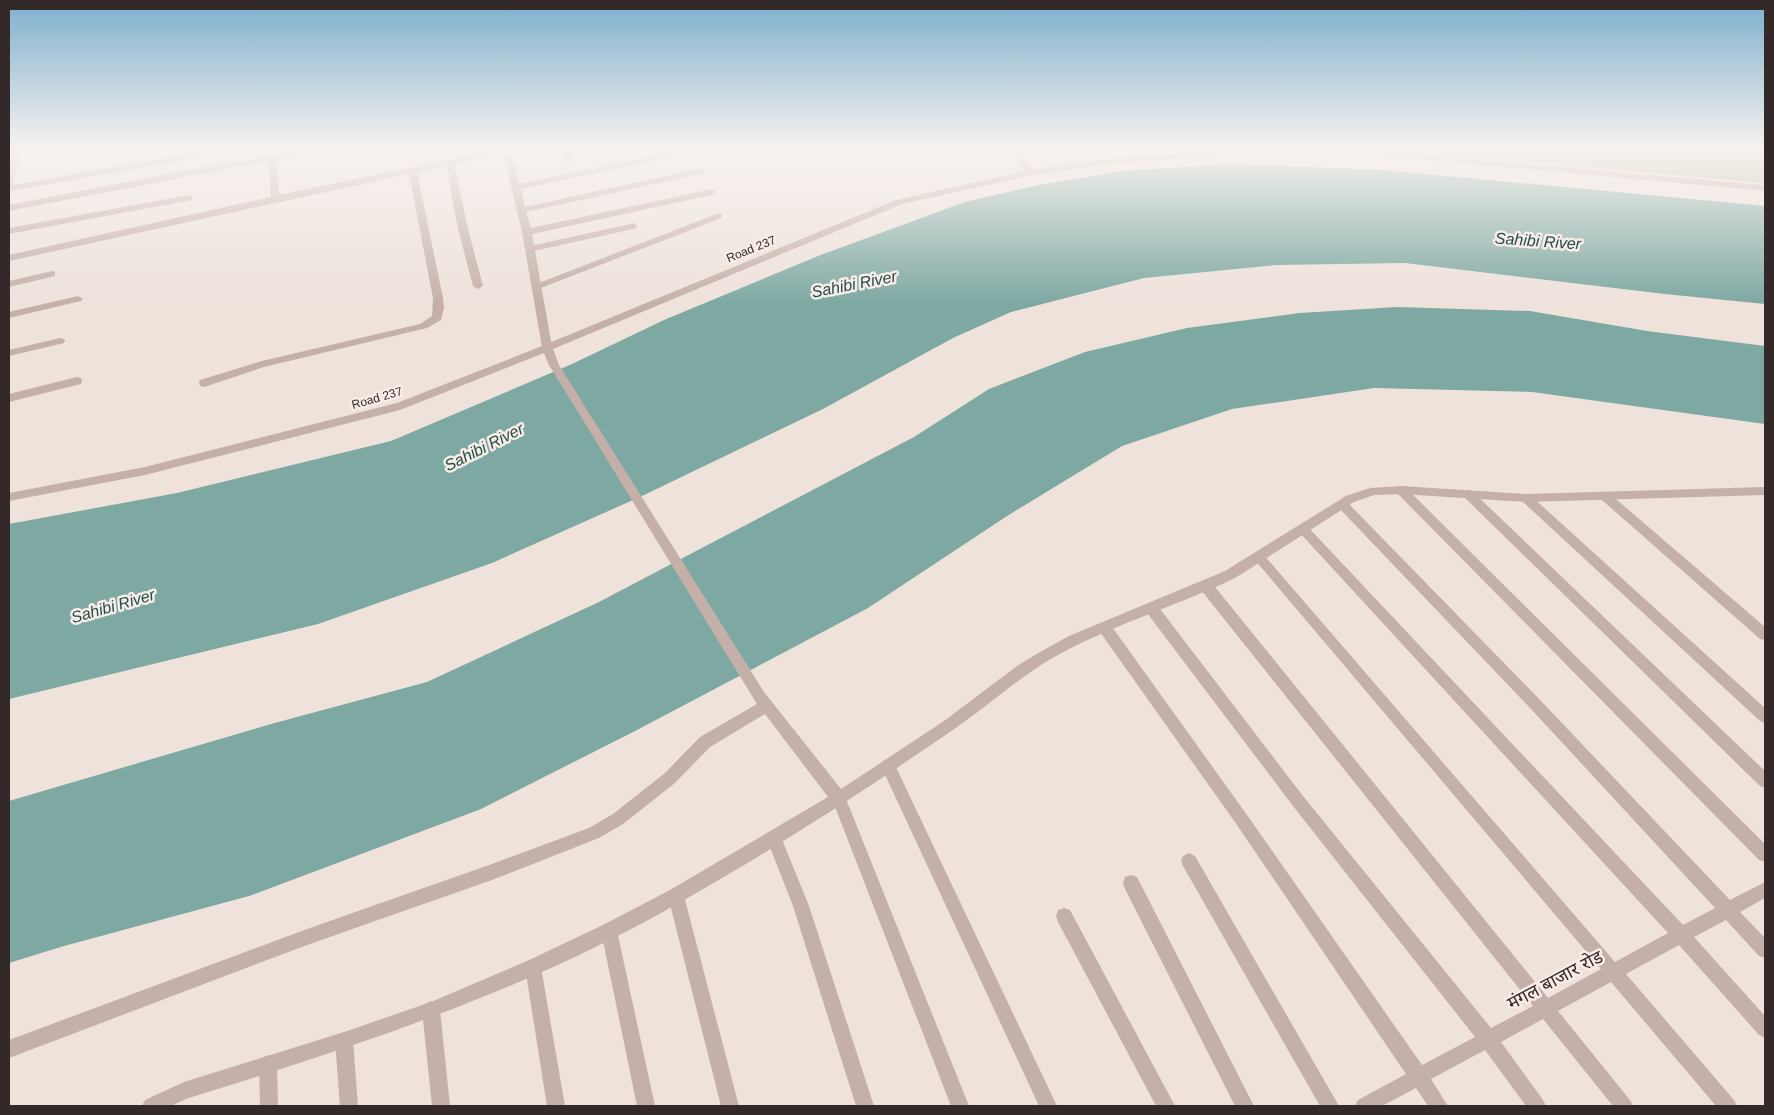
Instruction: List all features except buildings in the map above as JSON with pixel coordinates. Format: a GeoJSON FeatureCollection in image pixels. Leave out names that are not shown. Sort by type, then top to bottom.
{"type":"FeatureCollection","features":[{"type":"Feature","properties":{"kind":"street"},"geometry":{"type":"LineString","coordinates":[[9,208],[50,200]]}},
{"type":"Feature","properties":{"kind":"street"},"geometry":{"type":"LineString","coordinates":[[9,230],[178,200]]}},
{"type":"Feature","properties":{"kind":"street"},"geometry":{"type":"LineString","coordinates":[[9,258],[270,200]]}},
{"type":"Feature","properties":{"kind":"street"},"geometry":{"type":"LineString","coordinates":[[204,383],[262,364],[423,326],[437,318],[438,298],[418,200]]}},
{"type":"Feature","properties":{"kind":"street"},"geometry":{"type":"LineString","coordinates":[[457,200],[478,286]]}},
{"type":"Feature","properties":{"kind":"street"},"geometry":{"type":"LineString","coordinates":[[519,200],[527,232],[547,347],[554,365],[763,701],[839,799],[960,1106]]}},
{"type":"Feature","properties":{"kind":"street"},"geometry":{"type":"LineString","coordinates":[[522,210],[568,200]]}},
{"type":"Feature","properties":{"kind":"street"},"geometry":{"type":"LineString","coordinates":[[527,232],[675,200]]}},
{"type":"Feature","properties":{"kind":"street","name":"Road 237"},"geometry":{"type":"LineString","coordinates":[[9,497],[145,471],[400,406],[908,200]]}},
{"type":"Feature","properties":{"kind":"street"},"geometry":{"type":"LineString","coordinates":[[9,284],[52,274]]}},
{"type":"Feature","properties":{"kind":"street"},"geometry":{"type":"LineString","coordinates":[[9,315],[78,298]]}},
{"type":"Feature","properties":{"kind":"street"},"geometry":{"type":"LineString","coordinates":[[9,353],[60,341]]}},
{"type":"Feature","properties":{"kind":"street"},"geometry":{"type":"LineString","coordinates":[[9,398],[77,381]]}},
{"type":"Feature","properties":{"kind":"street"},"geometry":{"type":"LineString","coordinates":[[1401,490],[1765,855]]}},
{"type":"Feature","properties":{"kind":"street"},"geometry":{"type":"LineString","coordinates":[[151,1106],[184,1091],[344,1041],[431,1010],[533,967],[609,931],[676,896],[839,799],[949,725],[1022,670],[1074,640],[1230,575],[1350,499],[1374,491],[1401,490],[1526,498],[1765,491]]}},
{"type":"Feature","properties":{"kind":"street"},"geometry":{"type":"LineString","coordinates":[[1468,494],[1765,781]]}},
{"type":"Feature","properties":{"kind":"street"},"geometry":{"type":"LineString","coordinates":[[1606,497],[1765,635]]}},
{"type":"Feature","properties":{"kind":"street"},"geometry":{"type":"LineString","coordinates":[[1526,498],[1765,717]]}},
{"type":"Feature","properties":{"kind":"street"},"geometry":{"type":"LineString","coordinates":[[1342,504],[1537,706],[1765,950]]}},
{"type":"Feature","properties":{"kind":"street"},"geometry":{"type":"LineString","coordinates":[[1303,529],[1682,936],[1765,1029]]}},
{"type":"Feature","properties":{"kind":"street"},"geometry":{"type":"LineString","coordinates":[[1259,557],[1728,1106]]}},
{"type":"Feature","properties":{"kind":"street"},"geometry":{"type":"LineString","coordinates":[[1206,586],[1624,1106]]}},
{"type":"Feature","properties":{"kind":"street"},"geometry":{"type":"LineString","coordinates":[[1152,609],[1298,801],[1488,1039],[1537,1106]]}},
{"type":"Feature","properties":{"kind":"street"},"geometry":{"type":"LineString","coordinates":[[1105,628],[1242,820],[1439,1106]]}},
{"type":"Feature","properties":{"kind":"street"},"geometry":{"type":"LineString","coordinates":[[9,1049],[307,937],[483,875],[594,833],[618,819],[670,778],[705,742],[763,701]]}},
{"type":"Feature","properties":{"kind":"street"},"geometry":{"type":"LineString","coordinates":[[888,766],[1048,1106]]}},
{"type":"Feature","properties":{"kind":"street"},"geometry":{"type":"LineString","coordinates":[[774,837],[801,906],[865,1106]]}},
{"type":"Feature","properties":{"kind":"street"},"geometry":{"type":"LineString","coordinates":[[1189,862],[1330,1106]]}},
{"type":"Feature","properties":{"kind":"street"},"geometry":{"type":"LineString","coordinates":[[1131,883],[1245,1106]]}},
{"type":"Feature","properties":{"kind":"street","name":"मंगल बाजार रोड"},"geometry":{"type":"LineString","coordinates":[[1364,1106],[1765,890]]}},
{"type":"Feature","properties":{"kind":"street"},"geometry":{"type":"LineString","coordinates":[[676,896],[730,1106]]}},
{"type":"Feature","properties":{"kind":"street"},"geometry":{"type":"LineString","coordinates":[[1064,916],[1166,1106]]}},
{"type":"Feature","properties":{"kind":"street"},"geometry":{"type":"LineString","coordinates":[[609,931],[646,1106]]}},
{"type":"Feature","properties":{"kind":"street"},"geometry":{"type":"LineString","coordinates":[[533,967],[556,1106]]}},
{"type":"Feature","properties":{"kind":"street"},"geometry":{"type":"LineString","coordinates":[[431,1010],[440,1106]]}},
{"type":"Feature","properties":{"kind":"street"},"geometry":{"type":"LineString","coordinates":[[344,1041],[349,1106]]}},
{"type":"Feature","properties":{"kind":"street"},"geometry":{"type":"LineString","coordinates":[[268,1064],[268,1106]]}},
{"type":"Feature","properties":{"kind":"lane"},"geometry":{"type":"LineString","coordinates":[[536,287],[719,216]]}},
{"type":"Feature","properties":{"kind":"lane"},"geometry":{"type":"LineString","coordinates":[[530,249],[634,226]]}},
{"type":"Feature","properties":{"kind":"water","name":"Sahibi River"},"geometry":{"type":"Polygon","coordinates":[[[974,200],[1702,200],[1765,206],[1765,304],[1405,263],[1276,265],[1144,278],[1011,312],[953,338],[823,409],[642,496],[492,563],[318,624],[9,699],[9,524],[177,493],[391,441],[572,364],[664,320],[818,256],[974,200]]]}},
{"type":"Feature","properties":{"kind":"water"},"geometry":{"type":"Polygon","coordinates":[[[1397,307],[1530,311],[1647,331],[1765,346],[1765,424],[1532,392],[1374,388],[1232,409],[1122,446],[1007,516],[868,608],[635,731],[481,809],[249,896],[64,946],[9,963],[9,801],[271,724],[427,682],[599,602],[914,437],[989,389],[1085,352],[1187,328],[1300,313],[1397,307]]]}}]}
